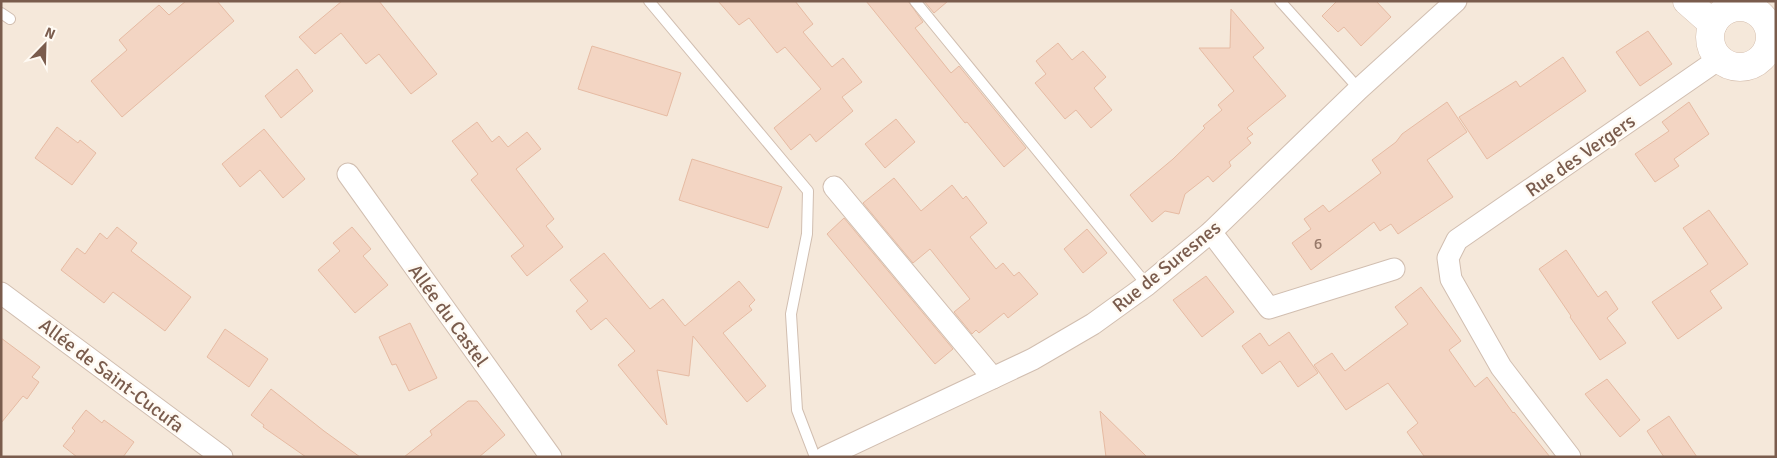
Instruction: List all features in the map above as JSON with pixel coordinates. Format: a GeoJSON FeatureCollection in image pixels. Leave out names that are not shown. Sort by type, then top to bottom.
{"type":"FeatureCollection","features":[{"type":"Feature","properties":{"kind":"street","name":"Rue de Suresnes"},"geometry":{"type":"LineString","coordinates":[[825,457],[1033,359],[1093,324],[1147,284],[1211,232],[1359,89],[1456,1]]}},
{"type":"Feature","properties":{"kind":"street"},"geometry":{"type":"LineString","coordinates":[[1688,1],[1713,24]]}},
{"type":"Feature","properties":{"kind":"street"},"geometry":{"type":"LineString","coordinates":[[1741,7],[1767,15],[1770,44],[1766,53],[1768,69],[1739,67],[1719,59],[1711,45],[1710,34],[1713,24],[1721,13],[1728,9],[1741,7]]}},
{"type":"Feature","properties":{"kind":"street","name":"Rue des Vergers"},"geometry":{"type":"LineString","coordinates":[[1570,457],[1501,367],[1451,279],[1448,258],[1457,240],[1719,59]]}},
{"type":"Feature","properties":{"kind":"street","name":"Allée du Castel"},"geometry":{"type":"LineString","coordinates":[[348,174],[551,457]]}},
{"type":"Feature","properties":{"kind":"street"},"geometry":{"type":"LineString","coordinates":[[834,187],[993,378]]}},
{"type":"Feature","properties":{"kind":"street"},"geometry":{"type":"LineString","coordinates":[[1211,232],[1269,308],[1394,269]]}},
{"type":"Feature","properties":{"kind":"street","name":"Allée de Saint-Cucufa"},"geometry":{"type":"LineString","coordinates":[[1,293],[222,457]]}},
{"type":"Feature","properties":{"kind":"lane"},"geometry":{"type":"LineString","coordinates":[[649,1],[808,191],[807,234],[791,314],[797,410],[815,457]]}},
{"type":"Feature","properties":{"kind":"lane"},"geometry":{"type":"LineString","coordinates":[[915,1],[1147,284]]}},
{"type":"Feature","properties":{"kind":"lane"},"geometry":{"type":"LineString","coordinates":[[1280,1],[1359,89]]}},
{"type":"Feature","properties":{"kind":"shaded area"},"geometry":{"type":"Polygon","coordinates":[[[1,1],[1776,1],[1776,457],[1,457],[1,1]]]}},
{"type":"Feature","properties":{"kind":"building"},"geometry":{"type":"Polygon","coordinates":[[[186,1],[217,1],[234,21],[122,117],[91,81],[127,50],[119,40],[159,5],[169,15],[186,1]]]}},
{"type":"Feature","properties":{"kind":"building"},"geometry":{"type":"Polygon","coordinates":[[[342,1],[379,1],[437,74],[411,94],[379,54],[366,64],[341,33],[315,54],[299,37],[342,1]]]}},
{"type":"Feature","properties":{"kind":"building"},"geometry":{"type":"Polygon","coordinates":[[[718,1],[795,1],[813,24],[803,32],[832,67],[843,58],[862,82],[842,97],[853,111],[816,142],[810,134],[791,150],[774,128],[821,89],[785,47],[777,53],[749,18],[739,25],[718,1]]]}},
{"type":"Feature","properties":{"kind":"building"},"geometry":{"type":"Polygon","coordinates":[[[866,1],[908,1],[923,22],[915,28],[951,73],[959,66],[1026,148],[1004,167],[967,122],[965,123],[866,1]]]}},
{"type":"Feature","properties":{"kind":"building"},"geometry":{"type":"Polygon","coordinates":[[[924,1],[948,1],[934,13],[924,1]]]}},
{"type":"Feature","properties":{"kind":"building"},"geometry":{"type":"Polygon","coordinates":[[[1337,1],[1376,1],[1391,17],[1361,46],[1344,27],[1338,32],[1322,16],[1337,1]]]}},
{"type":"Feature","properties":{"kind":"building"},"geometry":{"type":"Polygon","coordinates":[[[1231,9],[1264,48],[1253,57],[1286,96],[1247,128],[1253,134],[1247,138],[1251,143],[1229,162],[1231,166],[1213,182],[1208,176],[1185,194],[1179,214],[1165,211],[1152,222],[1130,195],[1173,159],[1205,128],[1203,126],[1222,110],[1218,105],[1234,91],[1199,48],[1230,48],[1231,9]]]}},
{"type":"Feature","properties":{"kind":"building"},"geometry":{"type":"Polygon","coordinates":[[[1648,31],[1672,64],[1640,86],[1616,52],[1648,31]]]}},
{"type":"Feature","properties":{"kind":"building"},"geometry":{"type":"Polygon","coordinates":[[[1058,43],[1072,60],[1083,51],[1106,77],[1094,88],[1112,110],[1091,128],[1076,110],[1065,119],[1035,83],[1046,74],[1036,61],[1058,43]]]}},
{"type":"Feature","properties":{"kind":"building"},"geometry":{"type":"Polygon","coordinates":[[[592,46],[681,73],[667,116],[578,89],[592,46]]]}},
{"type":"Feature","properties":{"kind":"building"},"geometry":{"type":"Polygon","coordinates":[[[1563,57],[1586,91],[1487,159],[1459,117],[1516,81],[1520,87],[1563,57]]]}},
{"type":"Feature","properties":{"kind":"building"},"geometry":{"type":"Polygon","coordinates":[[[297,69],[313,91],[281,118],[265,96],[297,69]]]}},
{"type":"Feature","properties":{"kind":"building"},"geometry":{"type":"Polygon","coordinates":[[[1447,102],[1467,132],[1427,160],[1453,197],[1398,234],[1391,224],[1380,231],[1374,222],[1311,270],[1292,243],[1311,229],[1304,219],[1323,205],[1329,212],[1381,173],[1372,160],[1396,142],[1402,134],[1447,102]]]}},
{"type":"Feature","properties":{"kind":"building"},"geometry":{"type":"Polygon","coordinates":[[[1689,102],[1709,134],[1674,159],[1679,166],[1655,182],[1635,154],[1669,131],[1662,122],[1689,102]]]}},
{"type":"Feature","properties":{"kind":"building"},"geometry":{"type":"Polygon","coordinates":[[[896,119],[915,142],[885,168],[865,144],[896,119]]]}},
{"type":"Feature","properties":{"kind":"building"},"geometry":{"type":"Polygon","coordinates":[[[477,122],[492,142],[499,136],[508,147],[527,132],[541,149],[516,169],[554,219],[546,226],[563,247],[527,276],[511,256],[524,246],[471,180],[478,174],[452,141],[477,122]]]}},
{"type":"Feature","properties":{"kind":"building"},"geometry":{"type":"Polygon","coordinates":[[[57,127],[78,143],[80,140],[96,153],[72,185],[35,158],[57,127]]]}},
{"type":"Feature","properties":{"kind":"building"},"geometry":{"type":"Polygon","coordinates":[[[264,129],[305,179],[283,198],[260,170],[240,187],[222,164],[264,129]]]}},
{"type":"Feature","properties":{"kind":"building"},"geometry":{"type":"Polygon","coordinates":[[[692,159],[782,187],[768,228],[679,200],[692,159]]]}},
{"type":"Feature","properties":{"kind":"building"},"geometry":{"type":"Polygon","coordinates":[[[894,178],[921,211],[952,185],[963,199],[966,196],[987,223],[970,237],[996,269],[1003,263],[1014,276],[1019,272],[1038,294],[1008,318],[1004,313],[979,333],[976,330],[972,334],[954,312],[970,299],[930,249],[913,263],[863,203],[894,178]]]}},
{"type":"Feature","properties":{"kind":"building"},"geometry":{"type":"Polygon","coordinates":[[[1709,210],[1748,264],[1710,291],[1722,308],[1678,339],[1652,302],[1708,264],[1683,228],[1709,210]]]}},
{"type":"Feature","properties":{"kind":"building"},"geometry":{"type":"Polygon","coordinates":[[[844,218],[953,349],[935,364],[827,234],[844,218]]]}},
{"type":"Feature","properties":{"kind":"building"},"geometry":{"type":"Polygon","coordinates":[[[117,227],[137,243],[131,251],[191,297],[165,331],[113,292],[104,303],[61,270],[77,248],[85,254],[100,233],[107,239],[117,227]]]}},
{"type":"Feature","properties":{"kind":"building"},"geometry":{"type":"Polygon","coordinates":[[[352,227],[371,249],[363,256],[388,285],[355,313],[318,270],[340,251],[333,243],[352,227]]]}},
{"type":"Feature","properties":{"kind":"building"},"geometry":{"type":"Polygon","coordinates":[[[1087,229],[1107,253],[1083,273],[1064,249],[1087,229]]]}},
{"type":"Feature","properties":{"kind":"building"},"geometry":{"type":"Polygon","coordinates":[[[1566,250],[1598,297],[1606,291],[1618,309],[1607,318],[1626,343],[1600,360],[1539,269],[1566,250]]]}},
{"type":"Feature","properties":{"kind":"building"},"geometry":{"type":"Polygon","coordinates":[[[604,253],[650,309],[663,299],[685,326],[739,281],[755,300],[749,306],[752,310],[723,333],[766,386],[747,402],[693,336],[689,376],[657,370],[667,425],[618,365],[635,351],[606,318],[591,330],[576,311],[588,301],[570,280],[604,253]]]}},
{"type":"Feature","properties":{"kind":"building"},"geometry":{"type":"Polygon","coordinates":[[[1206,276],[1234,312],[1202,337],[1173,300],[1206,276]]]}},
{"type":"Feature","properties":{"kind":"building"},"geometry":{"type":"Polygon","coordinates":[[[1421,287],[1461,341],[1449,350],[1475,387],[1487,377],[1513,413],[1550,457],[1424,456],[1407,432],[1418,423],[1388,383],[1346,410],[1314,365],[1332,353],[1345,371],[1408,324],[1395,307],[1421,287]]]}},
{"type":"Feature","properties":{"kind":"building"},"geometry":{"type":"Polygon","coordinates":[[[410,323],[437,378],[409,391],[396,364],[392,365],[379,337],[410,323]]]}},
{"type":"Feature","properties":{"kind":"building"},"geometry":{"type":"Polygon","coordinates":[[[225,329],[268,359],[249,387],[207,357],[225,329]]]}},
{"type":"Feature","properties":{"kind":"building"},"geometry":{"type":"Polygon","coordinates":[[[1289,332],[1318,373],[1298,387],[1280,361],[1262,374],[1242,346],[1260,333],[1269,346],[1289,332]]]}},
{"type":"Feature","properties":{"kind":"building"},"geometry":{"type":"Polygon","coordinates":[[[1,338],[40,367],[32,377],[39,382],[27,399],[23,396],[1,423],[1,338]]]}},
{"type":"Feature","properties":{"kind":"building"},"geometry":{"type":"Polygon","coordinates":[[[1607,379],[1640,420],[1620,437],[1585,394],[1607,379]]]}},
{"type":"Feature","properties":{"kind":"building"},"geometry":{"type":"Polygon","coordinates":[[[271,389],[360,457],[306,457],[263,427],[264,425],[251,415],[271,389]]]}},
{"type":"Feature","properties":{"kind":"building"},"geometry":{"type":"Polygon","coordinates":[[[468,401],[477,401],[505,435],[479,457],[404,457],[432,435],[430,431],[468,401]]]}},
{"type":"Feature","properties":{"kind":"building"},"geometry":{"type":"Polygon","coordinates":[[[86,410],[102,423],[104,420],[134,442],[123,457],[77,457],[63,446],[75,431],[72,428],[86,410]]]}},
{"type":"Feature","properties":{"kind":"building"},"geometry":{"type":"Polygon","coordinates":[[[1100,411],[1147,457],[1106,457],[1100,411]]]}},
{"type":"Feature","properties":{"kind":"building"},"geometry":{"type":"Polygon","coordinates":[[[1669,416],[1697,457],[1664,457],[1647,431],[1669,416]]]}}]}
